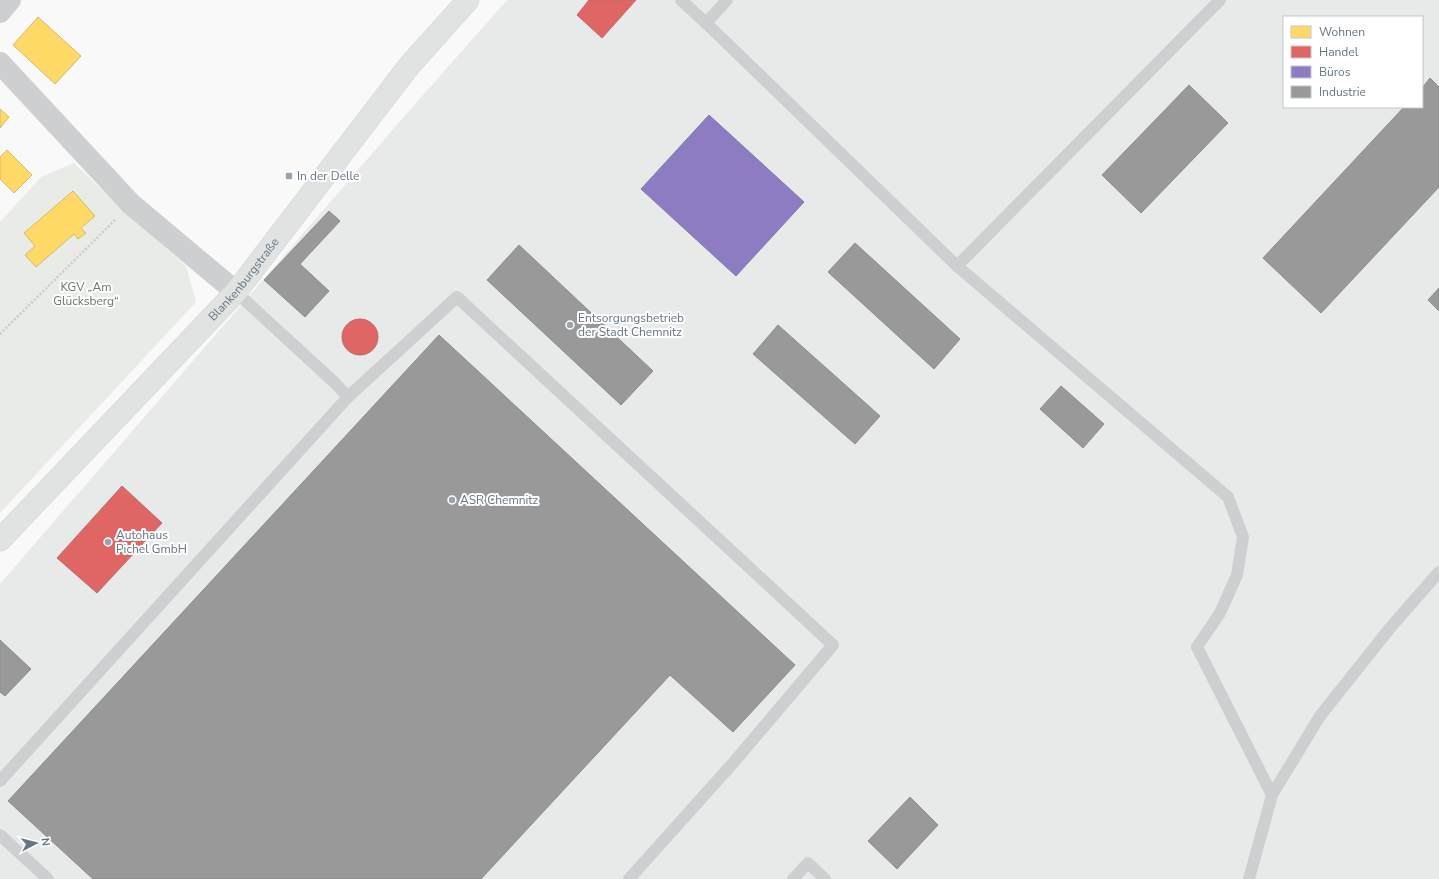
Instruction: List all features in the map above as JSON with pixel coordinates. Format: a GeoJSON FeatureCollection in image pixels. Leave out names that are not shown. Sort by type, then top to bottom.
{"type":"FeatureCollection","features":[{"type":"Feature","properties":{"kind":"main road","name":"Blankenburgstraße"},"geometry":{"type":"LineString","coordinates":[[0,540],[236,292],[410,66],[468,0]]}},
{"type":"Feature","properties":{"kind":"street"},"geometry":{"type":"LineString","coordinates":[[0,12],[10,0]]}},
{"type":"Feature","properties":{"kind":"street"},"geometry":{"type":"LineString","coordinates":[[0,63],[131,204],[236,292]]}},
{"type":"Feature","properties":{"kind":"lane"},"geometry":{"type":"LineString","coordinates":[[681,0],[706,22],[957,266],[1228,498],[1243,537],[1237,575],[1220,613],[1197,647],[1272,795]]}},
{"type":"Feature","properties":{"kind":"lane"},"geometry":{"type":"LineString","coordinates":[[706,22],[727,0]]}},
{"type":"Feature","properties":{"kind":"lane"},"geometry":{"type":"LineString","coordinates":[[957,266],[1220,0]]}},
{"type":"Feature","properties":{"kind":"lane"},"geometry":{"type":"LineString","coordinates":[[236,292],[335,383],[348,397]]}},
{"type":"Feature","properties":{"kind":"lane"},"geometry":{"type":"LineString","coordinates":[[0,781],[348,397],[457,297],[833,645],[734,762],[629,879]]}},
{"type":"Feature","properties":{"kind":"lane"},"geometry":{"type":"LineString","coordinates":[[1249,879],[1272,795],[1320,716],[1390,628],[1439,572]]}},
{"type":"Feature","properties":{"kind":"lane"},"geometry":{"type":"LineString","coordinates":[[0,835],[48,879]]}},
{"type":"Feature","properties":{"kind":"lane"},"geometry":{"type":"LineString","coordinates":[[793,879],[808,863],[825,879]]}},
{"type":"Feature","properties":{"kind":"path"},"geometry":{"type":"LineString","coordinates":[[0,334],[131,204]]}},
{"type":"Feature","properties":{"kind":"shaded area"},"geometry":{"type":"Polygon","coordinates":[[[507,0],[1439,0],[1439,879],[0,879],[0,584],[402,119],[507,0]]]}},
{"type":"Feature","properties":{"kind":"green space","name":"KGV „Am Glücksberg“"},"geometry":{"type":"Polygon","coordinates":[[[74,163],[124,211],[186,266],[196,302],[0,513],[0,222],[41,177],[74,163]]]}},
{"type":"Feature","properties":{"kind":"building: Wohnen"},"geometry":{"type":"Polygon","coordinates":[[[38,17],[81,56],[55,84],[13,45],[38,17]]]}},
{"type":"Feature","properties":{"kind":"building: Wohnen"},"geometry":{"type":"Polygon","coordinates":[[[0,109],[9,117],[0,128],[0,109]]]}},
{"type":"Feature","properties":{"kind":"building: Wohnen"},"geometry":{"type":"Polygon","coordinates":[[[7,150],[32,175],[14,193],[0,179],[0,157],[7,150]]]}},
{"type":"Feature","properties":{"kind":"building: Wohnen"},"geometry":{"type":"Polygon","coordinates":[[[73,191],[95,216],[81,228],[86,233],[78,239],[74,234],[36,267],[25,255],[35,246],[24,233],[73,191]]]}},
{"type":"Feature","properties":{"kind":"building: Handel"},"geometry":{"type":"Polygon","coordinates":[[[589,0],[636,0],[602,38],[577,15],[589,0]]]}},
{"type":"Feature","properties":{"kind":"building: Handel"},"geometry":{"type":"Polygon","coordinates":[[[360,319],[373,324],[378,337],[373,350],[360,355],[347,350],[342,337],[347,324],[360,319]]]}},
{"type":"Feature","properties":{"kind":"building: Handel"},"geometry":{"type":"Polygon","coordinates":[[[122,486],[162,523],[97,593],[57,558],[122,486]]]}},
{"type":"Feature","properties":{"kind":"building: Büros"},"geometry":{"type":"Polygon","coordinates":[[[709,115],[804,202],[736,276],[641,189],[709,115]]]}},
{"type":"Feature","properties":{"kind":"building: Industrie"},"geometry":{"type":"Polygon","coordinates":[[[1430,78],[1439,87],[1439,187],[1321,313],[1263,258],[1403,108],[1423,108],[1423,87],[1430,78]]]}},
{"type":"Feature","properties":{"kind":"building: Industrie"},"geometry":{"type":"Polygon","coordinates":[[[1189,85],[1228,123],[1141,213],[1102,175],[1189,85]]]}},
{"type":"Feature","properties":{"kind":"building: Industrie"},"geometry":{"type":"Polygon","coordinates":[[[329,211],[340,221],[300,264],[329,291],[305,317],[264,280],[329,211]]]}},
{"type":"Feature","properties":{"kind":"building: Industrie"},"geometry":{"type":"Polygon","coordinates":[[[855,243],[960,339],[934,369],[828,272],[855,243]]]}},
{"type":"Feature","properties":{"kind":"building: Industrie","name":"Entsorgungsbetrieb der Stadt Chemnitz"},"geometry":{"type":"Polygon","coordinates":[[[519,245],[653,371],[621,405],[487,280],[519,245]]]}},
{"type":"Feature","properties":{"kind":"building: Industrie"},"geometry":{"type":"Polygon","coordinates":[[[1439,288],[1439,311],[1428,300],[1439,288]]]}},
{"type":"Feature","properties":{"kind":"building: Industrie"},"geometry":{"type":"Polygon","coordinates":[[[778,325],[880,416],[855,444],[753,354],[778,325]]]}},
{"type":"Feature","properties":{"kind":"building: Industrie","name":"ASR Chemnitz"},"geometry":{"type":"Polygon","coordinates":[[[439,335],[795,665],[733,732],[670,675],[481,879],[93,879],[8,801],[439,335]]]}},
{"type":"Feature","properties":{"kind":"building: Industrie"},"geometry":{"type":"Polygon","coordinates":[[[1061,386],[1104,424],[1083,448],[1040,409],[1061,386]]]}},
{"type":"Feature","properties":{"kind":"building: Industrie"},"geometry":{"type":"Polygon","coordinates":[[[0,640],[31,669],[5,696],[0,692],[0,640]]]}},
{"type":"Feature","properties":{"kind":"building: Industrie"},"geometry":{"type":"Polygon","coordinates":[[[910,797],[938,825],[897,869],[868,841],[910,797]]]}},
{"type":"Feature","properties":{"kind":"place","name":"In der Delle"},"geometry":{"type":"Point","coordinates":[289,176]}},
{"type":"Feature","properties":{"kind":"place","name":"Entsorgungsbetrieb der Stadt Chemnitz"},"geometry":{"type":"Point","coordinates":[570,325]}},
{"type":"Feature","properties":{"kind":"place","name":"ASR Chemnitz"},"geometry":{"type":"Point","coordinates":[452,500]}},
{"type":"Feature","properties":{"kind":"place","name":"Autohaus Pichel GmbH"},"geometry":{"type":"Point","coordinates":[108,542]}}]}
